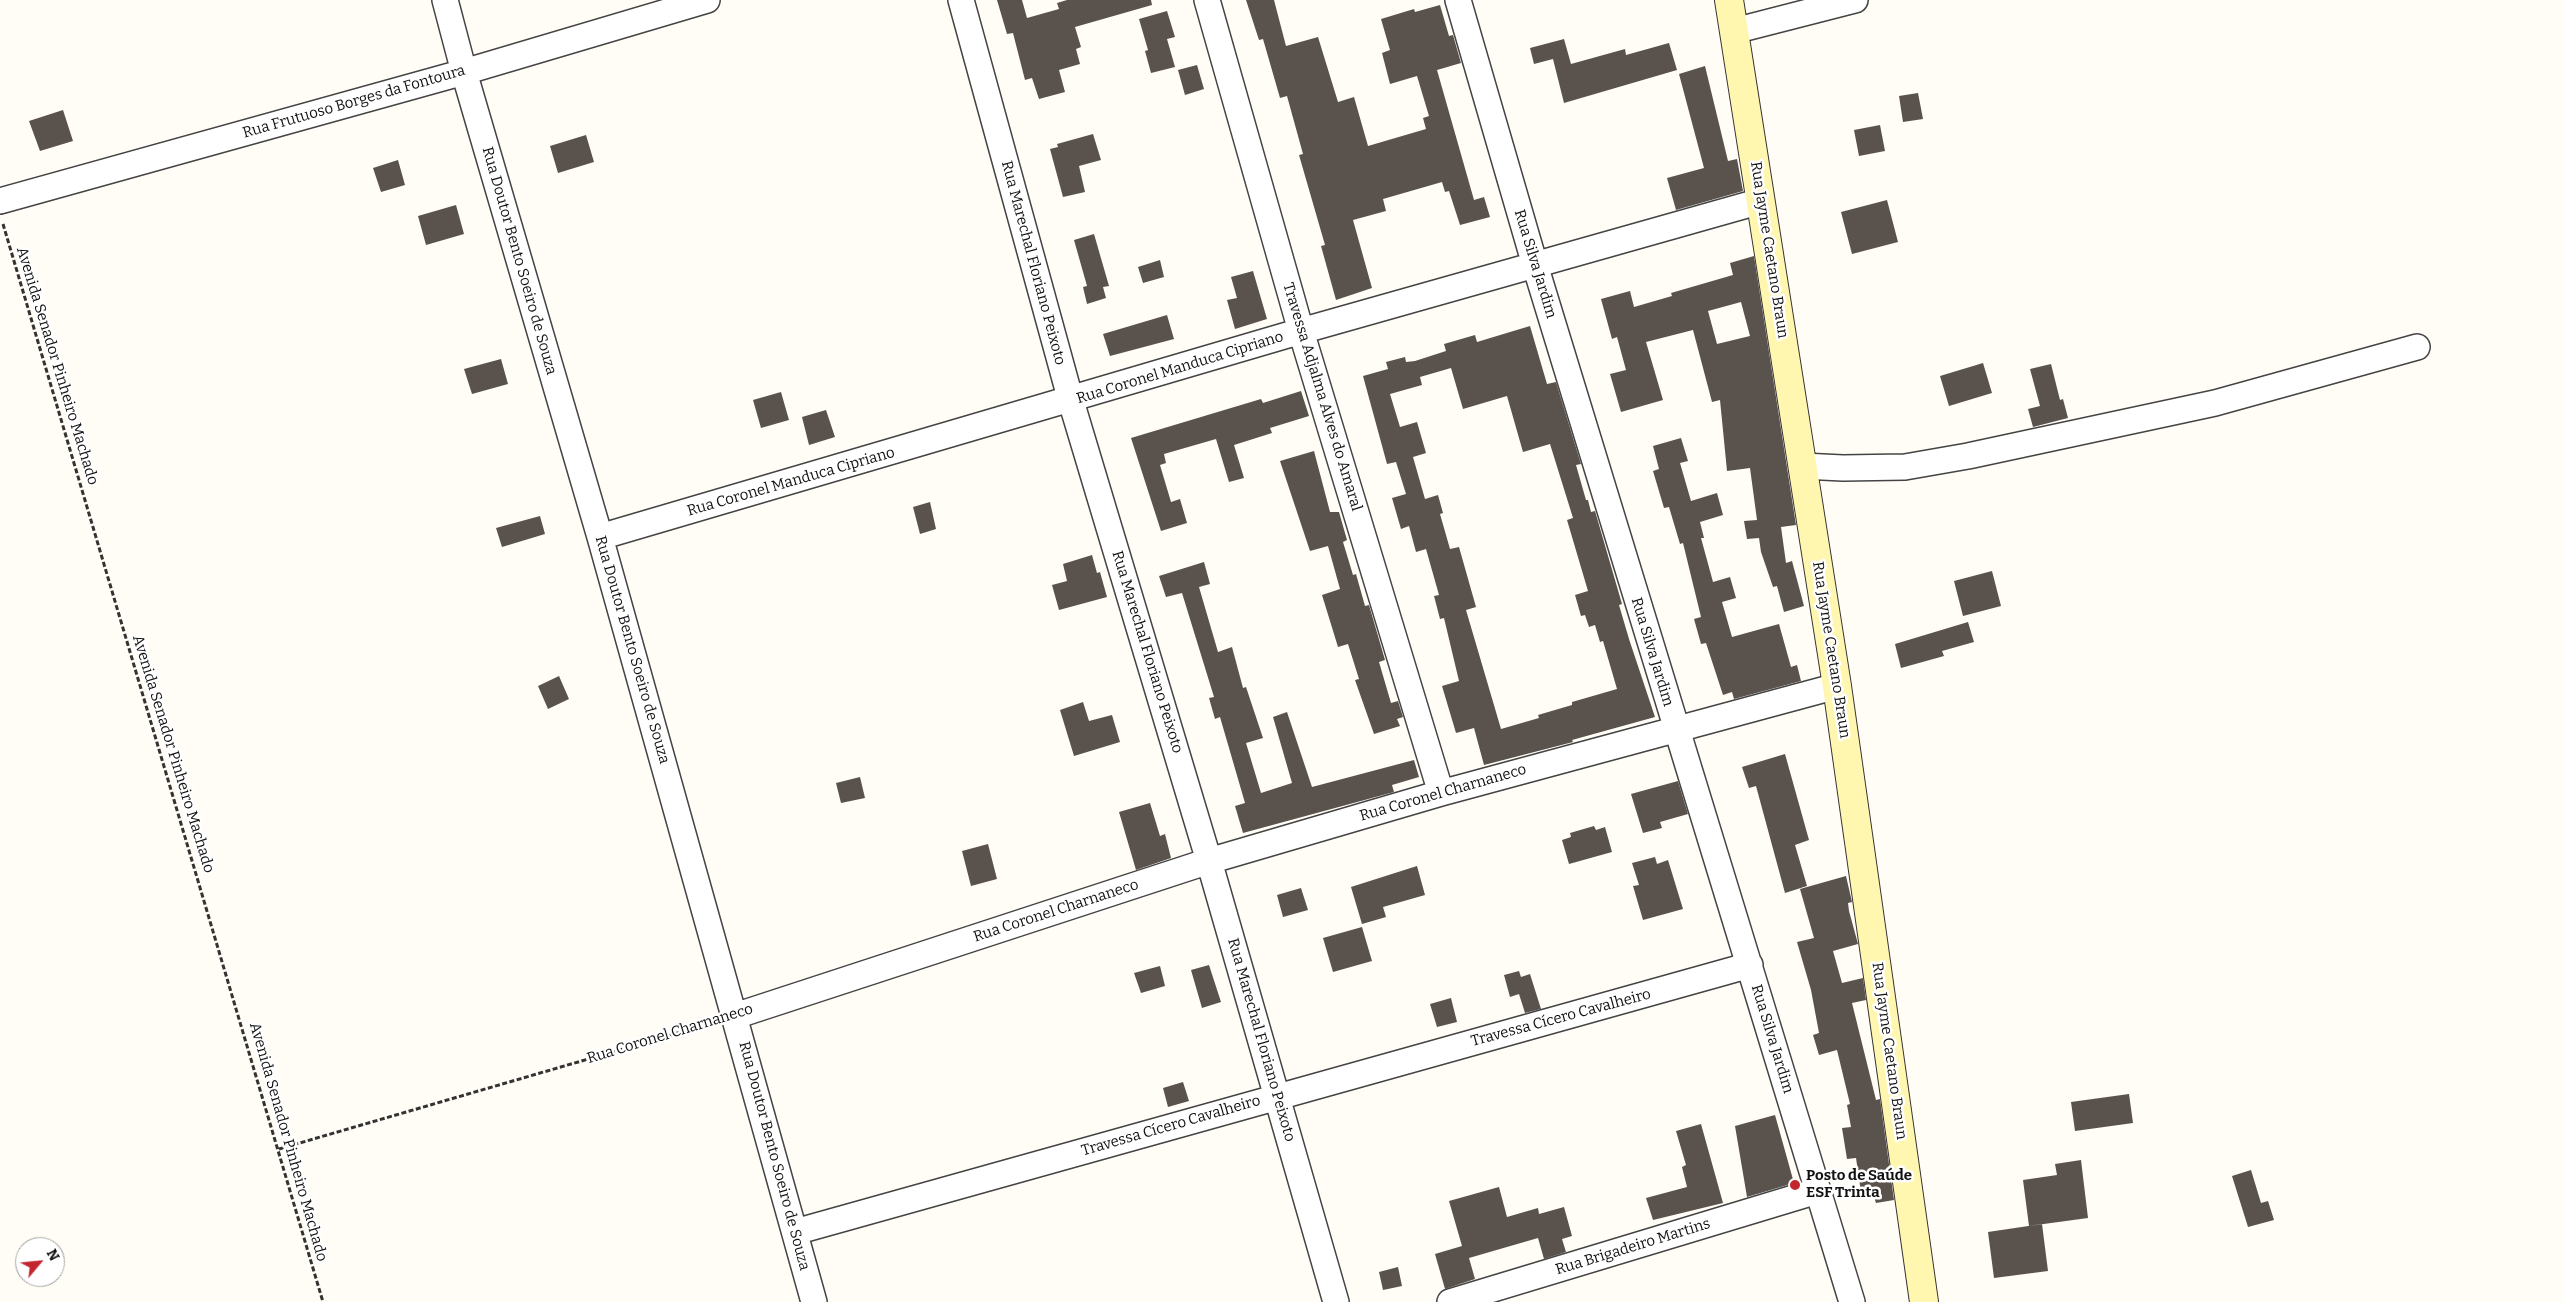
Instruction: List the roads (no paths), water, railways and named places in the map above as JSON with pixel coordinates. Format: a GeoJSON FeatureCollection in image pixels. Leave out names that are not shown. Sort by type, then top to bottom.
{"type":"FeatureCollection","features":[{"type":"Feature","properties":{"kind":"street","name":"Rua Doutor Bento Soeiro de Souza"},"geometry":{"type":"LineString","coordinates":[[445,0],[464,72],[600,537],[814,1302]]}},
{"type":"Feature","properties":{"kind":"street","name":"Rua Frutuoso Borges da Fontoura"},"geometry":{"type":"LineString","coordinates":[[1,212],[707,0]]}},
{"type":"Feature","properties":{"kind":"street","name":"Rua Marechal Floriano Peixoto"},"geometry":{"type":"LineString","coordinates":[[961,0],[1071,401],[1209,861],[1336,1302]]}},
{"type":"Feature","properties":{"kind":"street","name":"Travessa Adjalma Alves do Amaral"},"geometry":{"type":"LineString","coordinates":[[1208,0],[1301,331],[1441,793]]}},
{"type":"Feature","properties":{"kind":"street","name":"Rua Silva Jardim"},"geometry":{"type":"LineString","coordinates":[[1458,0],[1535,265],[1852,1302]]}},
{"type":"Feature","properties":{"kind":"street","name":"Rua Jayme Caetano Braun"},"geometry":{"type":"LineString","coordinates":[[1729,0],[1837,686],[1924,1302]]}},
{"type":"Feature","properties":{"kind":"street"},"geometry":{"type":"LineString","coordinates":[[1734,31],[1855,0]]}},
{"type":"Feature","properties":{"kind":"street","name":"Rua Coronel Manduca Cipriano"},"geometry":{"type":"LineString","coordinates":[[600,537],[1071,401],[1301,331],[1761,201]]}},
{"type":"Feature","properties":{"kind":"street"},"geometry":{"type":"LineString","coordinates":[[1802,466],[1843,468],[1905,467],[1968,456],[2215,403],[2417,347]]}},
{"type":"Feature","properties":{"kind":"street","name":"Rua Coronel Charnaneco"},"geometry":{"type":"LineString","coordinates":[[735,1016],[1209,861],[1441,793],[1837,686]]}},
{"type":"Feature","properties":{"kind":"street","name":"Travessa Cícero Cavalheiro"},"geometry":{"type":"LineString","coordinates":[[795,1232],[1750,965]]}},
{"type":"Feature","properties":{"kind":"street","name":"Rua Brigadeiro Martins"},"geometry":{"type":"LineString","coordinates":[[1450,1302],[1817,1191]]}},
{"type":"Feature","properties":{"kind":"place","name":"Posto de Saúde ESF Trinta"},"geometry":{"type":"Point","coordinates":[1795,1185]}}]}
